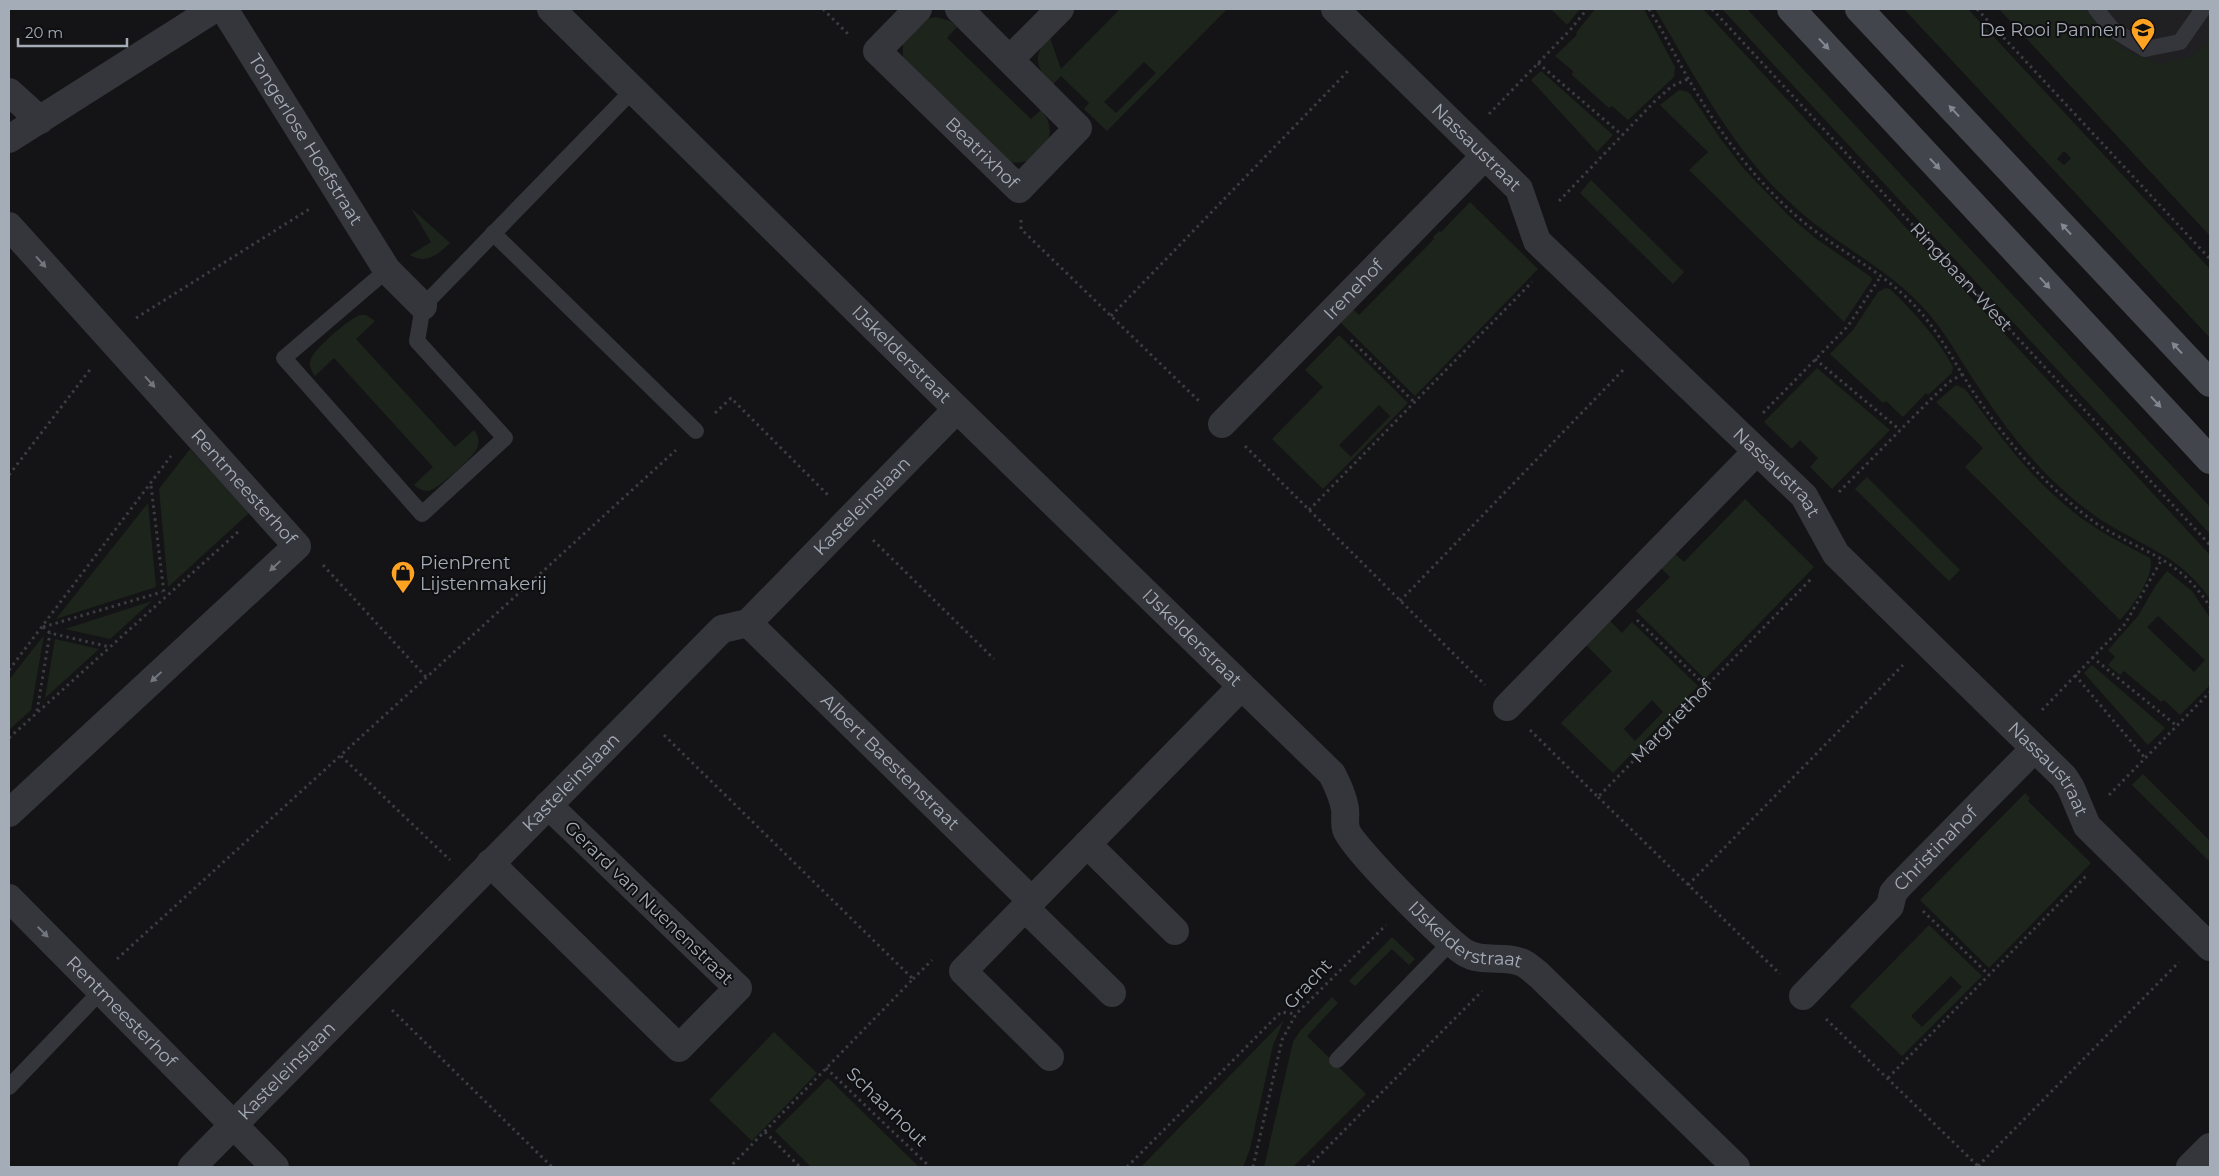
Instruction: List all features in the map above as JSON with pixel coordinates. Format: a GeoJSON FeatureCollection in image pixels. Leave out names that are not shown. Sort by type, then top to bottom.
{"type":"FeatureCollection","features":[{"type":"Feature","properties":{"kind":"main road"},"geometry":{"type":"LineString","coordinates":[[1791,9],[2210,460]]}},
{"type":"Feature","properties":{"kind":"main road"},"geometry":{"type":"LineString","coordinates":[[1859,9],[2210,383]]}},
{"type":"Feature","properties":{"kind":"street"},"geometry":{"type":"LineString","coordinates":[[9,139],[214,9]]}},
{"type":"Feature","properties":{"kind":"street","name":"Tongerlose Hoefstraat"},"geometry":{"type":"LineString","coordinates":[[224,9],[387,270],[423,306]]}},
{"type":"Feature","properties":{"kind":"street","name":"IJskelderstraat"},"geometry":{"type":"LineString","coordinates":[[551,9],[957,410],[1332,774],[1342,792],[1346,829],[1356,846],[1410,902],[1465,953],[1478,959],[1502,959],[1523,962],[1539,975],[1736,1167]]}},
{"type":"Feature","properties":{"kind":"street","name":"Beatrixhof"},"geometry":{"type":"LineString","coordinates":[[918,9],[877,51],[1019,189],[1078,128],[958,9]]}},
{"type":"Feature","properties":{"kind":"street"},"geometry":{"type":"LineString","coordinates":[[1010,59],[1060,9]]}},
{"type":"Feature","properties":{"kind":"street","name":"Nassaustraat"},"geometry":{"type":"LineString","coordinates":[[1335,9],[1519,189],[1537,241],[1804,496],[1836,554],[2064,777],[2071,788],[2084,821],[2206,943]]}},
{"type":"Feature","properties":{"kind":"street"},"geometry":{"type":"LineString","coordinates":[[9,92],[40,120]]}},
{"type":"Feature","properties":{"kind":"street","name":"Irenehof"},"geometry":{"type":"LineString","coordinates":[[1222,424],[1326,316],[1475,148]]}},
{"type":"Feature","properties":{"kind":"street","name":"Rentmeesterhof"},"geometry":{"type":"LineString","coordinates":[[9,226],[297,546],[9,813]]}},
{"type":"Feature","properties":{"kind":"street","name":"Kasteleinslaan"},"geometry":{"type":"LineString","coordinates":[[192,1167],[722,629],[748,623],[957,410]]}},
{"type":"Feature","properties":{"kind":"street"},"geometry":{"type":"LineString","coordinates":[[1507,707],[1613,598],[1748,444]]}},
{"type":"Feature","properties":{"kind":"street","name":"Albert Baestenstraat"},"geometry":{"type":"LineString","coordinates":[[748,623],[1028,904],[1112,993]]}},
{"type":"Feature","properties":{"kind":"street"},"geometry":{"type":"LineString","coordinates":[[1050,1057],[963,970],[1241,686]]}},
{"type":"Feature","properties":{"kind":"street","name":"Christinahof"},"geometry":{"type":"LineString","coordinates":[[1803,996],[1890,906],[1892,893],[2026,741]]}},
{"type":"Feature","properties":{"kind":"street","name":"Gerard van Nuenenstraat"},"geometry":{"type":"LineString","coordinates":[[481,872],[679,1048],[738,988],[548,805]]}},
{"type":"Feature","properties":{"kind":"street"},"geometry":{"type":"LineString","coordinates":[[1087,844],[1175,931]]}},
{"type":"Feature","properties":{"kind":"street","name":"Rentmeesterhof"},"geometry":{"type":"LineString","coordinates":[[9,898],[275,1167]]}},
{"type":"Feature","properties":{"kind":"street"},"geometry":{"type":"LineString","coordinates":[[2190,1167],[2210,1147]]}},
{"type":"Feature","properties":{"kind":"lane"},"geometry":{"type":"LineString","coordinates":[[2096,9],[2112,28],[2146,49],[2180,42],[2203,9]]}},
{"type":"Feature","properties":{"kind":"lane"},"geometry":{"type":"LineString","coordinates":[[387,270],[284,358],[422,514],[505,438],[417,341],[423,306],[632,90]]}},
{"type":"Feature","properties":{"kind":"lane"},"geometry":{"type":"LineString","coordinates":[[493,234],[696,431]]}},
{"type":"Feature","properties":{"kind":"lane"},"geometry":{"type":"LineString","coordinates":[[1337,1060],[1451,942]]}},
{"type":"Feature","properties":{"kind":"lane"},"geometry":{"type":"LineString","coordinates":[[9,1087],[96,986]]}},
{"type":"Feature","properties":{"kind":"path"},"geometry":{"type":"LineString","coordinates":[[1475,148],[1538,63],[1571,29],[1587,9]]}},
{"type":"Feature","properties":{"kind":"path"},"geometry":{"type":"LineString","coordinates":[[1649,9],[1688,79],[1724,135],[1770,191],[1816,233],[1881,276],[1916,307],[1938,335],[1998,424],[2045,480],[2098,524],[2162,559],[2188,579],[2202,594],[2210,607]]}},
{"type":"Feature","properties":{"kind":"path","name":"Ringbaan-West"},"geometry":{"type":"LineString","coordinates":[[1712,9],[2210,545]]}},
{"type":"Feature","properties":{"kind":"path"},"geometry":{"type":"LineString","coordinates":[[1978,9],[2210,259]]}},
{"type":"Feature","properties":{"kind":"path"},"geometry":{"type":"LineString","coordinates":[[1111,316],[1372,46]]}},
{"type":"Feature","properties":{"kind":"path"},"geometry":{"type":"LineString","coordinates":[[1538,63],[1622,135]]}},
{"type":"Feature","properties":{"kind":"path"},"geometry":{"type":"LineString","coordinates":[[1532,229],[1672,86],[1688,79]]}},
{"type":"Feature","properties":{"kind":"path"},"geometry":{"type":"LineString","coordinates":[[9,475],[80,385],[119,329],[338,191]]}},
{"type":"Feature","properties":{"kind":"path"},"geometry":{"type":"LineString","coordinates":[[1309,510],[1555,258]]}},
{"type":"Feature","properties":{"kind":"path"},"geometry":{"type":"LineString","coordinates":[[1748,444],[1815,359],[1848,326],[1881,276]]}},
{"type":"Feature","properties":{"kind":"path"},"geometry":{"type":"LineString","coordinates":[[1326,316],[1415,403]]}},
{"type":"Feature","properties":{"kind":"path"},"geometry":{"type":"LineString","coordinates":[[1400,600],[1646,346]]}},
{"type":"Feature","properties":{"kind":"path"},"geometry":{"type":"LineString","coordinates":[[1815,359],[1900,430]]}},
{"type":"Feature","properties":{"kind":"path"},"geometry":{"type":"LineString","coordinates":[[1815,516],[1949,382],[1963,374]]}},
{"type":"Feature","properties":{"kind":"path"},"geometry":{"type":"LineString","coordinates":[[9,670],[151,485],[191,428]]}},
{"type":"Feature","properties":{"kind":"path"},"geometry":{"type":"LineString","coordinates":[[96,986],[341,756],[696,431]]}},
{"type":"Feature","properties":{"kind":"path"},"geometry":{"type":"LineString","coordinates":[[151,485],[162,592],[165,596]]}},
{"type":"Feature","properties":{"kind":"path"},"geometry":{"type":"LineString","coordinates":[[9,738],[264,509]]}},
{"type":"Feature","properties":{"kind":"path"},"geometry":{"type":"LineString","coordinates":[[297,546],[311,552],[427,678]]}},
{"type":"Feature","properties":{"kind":"path","name":"Margriethof"},"geometry":{"type":"LineString","coordinates":[[1481,681],[1598,796],[1836,554]]}},
{"type":"Feature","properties":{"kind":"path"},"geometry":{"type":"LineString","coordinates":[[2026,741],[2075,674],[2130,616],[2162,559]]}},
{"type":"Feature","properties":{"kind":"path"},"geometry":{"type":"LineString","coordinates":[[43,627],[162,592]]}},
{"type":"Feature","properties":{"kind":"path"},"geometry":{"type":"LineString","coordinates":[[1613,598],[1706,686]]}},
{"type":"Feature","properties":{"kind":"path"},"geometry":{"type":"LineString","coordinates":[[43,627],[50,633],[110,647]]}},
{"type":"Feature","properties":{"kind":"path"},"geometry":{"type":"LineString","coordinates":[[37,712],[50,633]]}},
{"type":"Feature","properties":{"kind":"path"},"geometry":{"type":"LineString","coordinates":[[1688,885],[1925,642]]}},
{"type":"Feature","properties":{"kind":"path"},"geometry":{"type":"LineString","coordinates":[[2092,657],[2177,726]]}},
{"type":"Feature","properties":{"kind":"path"},"geometry":{"type":"LineString","coordinates":[[2075,674],[2146,758]]}},
{"type":"Feature","properties":{"kind":"path"},"geometry":{"type":"LineString","coordinates":[[2084,821],[2210,692]]}},
{"type":"Feature","properties":{"kind":"path"},"geometry":{"type":"LineString","coordinates":[[641,712],[913,979],[730,1167]]}},
{"type":"Feature","properties":{"kind":"path"},"geometry":{"type":"LineString","coordinates":[[341,756],[481,872]]}},
{"type":"Feature","properties":{"kind":"path"},"geometry":{"type":"LineString","coordinates":[[1888,1079],[2111,850]]}},
{"type":"Feature","properties":{"kind":"path"},"geometry":{"type":"LineString","coordinates":[[1898,886],[1989,975]]}},
{"type":"Feature","properties":{"kind":"path","name":"Gracht"},"geometry":{"type":"LineString","coordinates":[[1253,1167],[1282,1040],[1296,1014],[1410,902]]}},
{"type":"Feature","properties":{"kind":"path"},"geometry":{"type":"LineString","coordinates":[[1978,1166],[2206,943]]}},
{"type":"Feature","properties":{"kind":"path"},"geometry":{"type":"LineString","coordinates":[[1308,1167],[1498,975],[1502,959]]}},
{"type":"Feature","properties":{"kind":"path"},"geometry":{"type":"LineString","coordinates":[[368,988],[552,1167]]}},
{"type":"Feature","properties":{"kind":"path"},"geometry":{"type":"LineString","coordinates":[[1127,1167],[1281,1012],[1296,1014]]}},
{"type":"Feature","properties":{"kind":"path","name":"Schaarhout"},"geometry":{"type":"LineString","coordinates":[[825,1068],[930,1167]]}},
{"type":"Feature","properties":{"kind":"path"},"geometry":{"type":"LineString","coordinates":[[764,1132],[800,1167]]}},
{"type":"Feature","properties":{"kind":"shaded area"},"geometry":{"type":"Polygon","coordinates":[[[1120,9],[1227,9],[1107,131],[1084,109],[1089,103],[1061,76],[1051,86],[1042,72],[1039,66],[1038,55],[1049,35],[1061,69],[1120,9]],[[1144,62],[1104,102],[1116,113],[1156,73],[1144,62]]]}},
{"type":"Feature","properties":{"kind":"shaded area"},"geometry":{"type":"Polygon","coordinates":[[[1551,9],[1580,9],[1567,25],[1551,9]]]}},
{"type":"Feature","properties":{"kind":"shaded area"},"geometry":{"type":"Polygon","coordinates":[[[1595,9],[1644,9],[1675,67],[1674,77],[1628,120],[1612,106],[1609,108],[1572,75],[1573,71],[1555,56],[1577,35],[1576,33],[1595,9]]]}},
{"type":"Feature","properties":{"kind":"shaded area"},"geometry":{"type":"Polygon","coordinates":[[[1655,9],[1703,9],[2210,555],[2210,599],[2186,572],[2173,562],[2101,520],[2050,478],[2006,427],[1975,383],[1945,335],[1919,303],[1875,266],[1828,234],[1798,210],[1775,188],[1736,141],[1719,116],[1655,9]]]}},
{"type":"Feature","properties":{"kind":"shaded area"},"geometry":{"type":"Polygon","coordinates":[[[1722,9],[1747,9],[2210,507],[2210,534],[1722,9]]]}},
{"type":"Feature","properties":{"kind":"shaded area"},"geometry":{"type":"Polygon","coordinates":[[[1904,9],[1968,9],[2210,269],[2210,338],[1904,9]],[[2064,151],[2057,159],[2064,165],[2071,158],[2064,151]]]}},
{"type":"Feature","properties":{"kind":"shaded area"},"geometry":{"type":"Polygon","coordinates":[[[1999,9],[2085,9],[2124,50],[2160,64],[2193,56],[2210,41],[2210,236],[1999,9]]]}},
{"type":"Feature","properties":{"kind":"shaded area","name":"De Rooi Pannen"},"geometry":{"type":"Polygon","coordinates":[[[2039,9],[2210,9],[2210,159],[2039,9]]]}},
{"type":"Feature","properties":{"kind":"shaded area"},"geometry":{"type":"Polygon","coordinates":[[[936,17],[950,21],[957,27],[947,38],[1031,119],[1041,110],[1047,119],[1050,129],[1049,138],[1039,154],[1021,162],[1010,162],[906,64],[903,57],[903,43],[922,20],[936,17]]]}},
{"type":"Feature","properties":{"kind":"shaded area"},"geometry":{"type":"Polygon","coordinates":[[[1541,71],[1613,135],[1597,152],[1531,80],[1541,71]]]}},
{"type":"Feature","properties":{"kind":"shaded area"},"geometry":{"type":"Polygon","coordinates":[[[1679,90],[1688,92],[1691,95],[1744,169],[1789,216],[1814,237],[1871,277],[1872,280],[1844,322],[1689,170],[1708,152],[1660,105],[1679,90]]]}},
{"type":"Feature","properties":{"kind":"shaded area"},"geometry":{"type":"Polygon","coordinates":[[[1591,180],[1684,272],[1673,284],[1580,193],[1591,180]]]}},
{"type":"Feature","properties":{"kind":"shaded area"},"geometry":{"type":"Polygon","coordinates":[[[1470,202],[1538,269],[1415,396],[1336,318],[1349,305],[1359,315],[1434,239],[1433,237],[1439,231],[1441,232],[1470,202]]]}},
{"type":"Feature","properties":{"kind":"shaded area"},"geometry":{"type":"Polygon","coordinates":[[[411,208],[450,243],[432,257],[422,259],[410,255],[431,242],[411,208]]]}},
{"type":"Feature","properties":{"kind":"shaded area"},"geometry":{"type":"Polygon","coordinates":[[[1886,288],[1890,289],[1924,325],[1940,345],[1953,367],[1952,373],[1928,395],[1926,393],[1903,417],[1886,401],[1883,403],[1830,354],[1853,330],[1878,292],[1886,288]]]}},
{"type":"Feature","properties":{"kind":"shaded area"},"geometry":{"type":"Polygon","coordinates":[[[360,315],[366,315],[375,321],[356,339],[455,447],[474,430],[477,436],[478,445],[474,452],[455,473],[433,489],[428,491],[414,485],[433,467],[334,358],[315,376],[311,369],[310,361],[312,356],[324,342],[340,328],[360,315]]]}},
{"type":"Feature","properties":{"kind":"shaded area"},"geometry":{"type":"Polygon","coordinates":[[[1339,335],[1408,403],[1323,489],[1272,439],[1323,387],[1305,370],[1339,335]],[[1379,405],[1339,445],[1351,457],[1390,416],[1379,405]]]}},
{"type":"Feature","properties":{"kind":"shaded area"},"geometry":{"type":"Polygon","coordinates":[[[1817,368],[1890,430],[1832,489],[1810,467],[1818,458],[1800,440],[1792,449],[1764,422],[1817,368]]]}},
{"type":"Feature","properties":{"kind":"shaded area"},"geometry":{"type":"Polygon","coordinates":[[[1956,385],[1965,389],[2024,464],[2058,499],[2096,528],[2150,558],[2150,573],[2142,590],[2131,608],[2120,620],[1965,467],[1983,448],[1936,402],[1956,385]]]}},
{"type":"Feature","properties":{"kind":"shaded area"},"geometry":{"type":"Polygon","coordinates":[[[190,449],[249,513],[168,587],[159,489],[190,449]]]}},
{"type":"Feature","properties":{"kind":"shaded area"},"geometry":{"type":"Polygon","coordinates":[[[1867,477],[1960,570],[1949,581],[1855,489],[1867,477]]]}},
{"type":"Feature","properties":{"kind":"shaded area"},"geometry":{"type":"Polygon","coordinates":[[[1745,499],[1814,567],[1705,679],[1636,611],[1670,577],[1661,568],[1675,554],[1684,562],[1745,499]]]}},
{"type":"Feature","properties":{"kind":"shaded area"},"geometry":{"type":"Polygon","coordinates":[[[148,503],[156,587],[56,619],[148,503]]]}},
{"type":"Feature","properties":{"kind":"shaded area"},"geometry":{"type":"Polygon","coordinates":[[[2167,571],[2192,591],[2210,618],[2210,685],[2180,715],[2164,700],[2161,702],[2124,671],[2120,675],[2108,665],[2115,657],[2108,650],[2138,616],[2156,585],[2167,571]],[[2158,616],[2147,627],[2194,672],[2205,660],[2158,616]]]}},
{"type":"Feature","properties":{"kind":"shaded area"},"geometry":{"type":"Polygon","coordinates":[[[152,601],[110,639],[65,629],[152,601]]]}},
{"type":"Feature","properties":{"kind":"shaded area"},"geometry":{"type":"Polygon","coordinates":[[[1608,619],[1622,633],[1632,622],[1698,686],[1613,773],[1561,723],[1612,671],[1586,645],[1608,619]],[[1652,700],[1624,729],[1635,741],[1663,712],[1652,700]]]}},
{"type":"Feature","properties":{"kind":"shaded area"},"geometry":{"type":"Polygon","coordinates":[[[44,635],[31,710],[9,730],[9,680],[44,635]]]}},
{"type":"Feature","properties":{"kind":"shaded area"},"geometry":{"type":"Polygon","coordinates":[[[55,639],[99,649],[45,698],[55,639]]]}},
{"type":"Feature","properties":{"kind":"shaded area"},"geometry":{"type":"Polygon","coordinates":[[[2092,665],[2165,728],[2148,745],[2084,673],[2092,665]]]}},
{"type":"Feature","properties":{"kind":"shaded area"},"geometry":{"type":"Polygon","coordinates":[[[2143,774],[2210,841],[2210,862],[2132,785],[2143,774]]]}},
{"type":"Feature","properties":{"kind":"shaded area"},"geometry":{"type":"Polygon","coordinates":[[[2025,793],[2030,798],[2028,801],[2091,863],[1989,968],[1920,900],[2025,793]]]}},
{"type":"Feature","properties":{"kind":"shaded area"},"geometry":{"type":"Polygon","coordinates":[[[1929,925],[1982,976],[1902,1056],[1850,1006],[1929,925]],[[1951,976],[1911,1016],[1922,1027],[1962,987],[1951,976]]]}},
{"type":"Feature","properties":{"kind":"shaded area"},"geometry":{"type":"Polygon","coordinates":[[[1392,937],[1415,959],[1409,965],[1392,949],[1355,986],[1349,981],[1392,937]]]}},
{"type":"Feature","properties":{"kind":"shaded area"},"geometry":{"type":"Polygon","coordinates":[[[1332,997],[1338,1003],[1307,1036],[1366,1094],[1293,1167],[1264,1167],[1293,1042],[1300,1031],[1332,997]]]}},
{"type":"Feature","properties":{"kind":"shaded area"},"geometry":{"type":"Polygon","coordinates":[[[1284,1020],[1273,1045],[1250,1149],[1243,1167],[1141,1167],[1284,1020]]]}},
{"type":"Feature","properties":{"kind":"shaded area"},"geometry":{"type":"Polygon","coordinates":[[[774,1032],[817,1073],[752,1141],[709,1100],[774,1032]]]}},
{"type":"Feature","properties":{"kind":"shaded area"},"geometry":{"type":"Polygon","coordinates":[[[828,1078],[919,1167],[811,1167],[775,1131],[828,1078]]]}},
{"type":"Feature","properties":{"kind":"place","name":"De Rooi Pannen"},"geometry":{"type":"Point","coordinates":[2143,51]}},
{"type":"Feature","properties":{"kind":"place","name":"PienPrent Lijstenmakerij"},"geometry":{"type":"Point","coordinates":[403,594]}}]}
